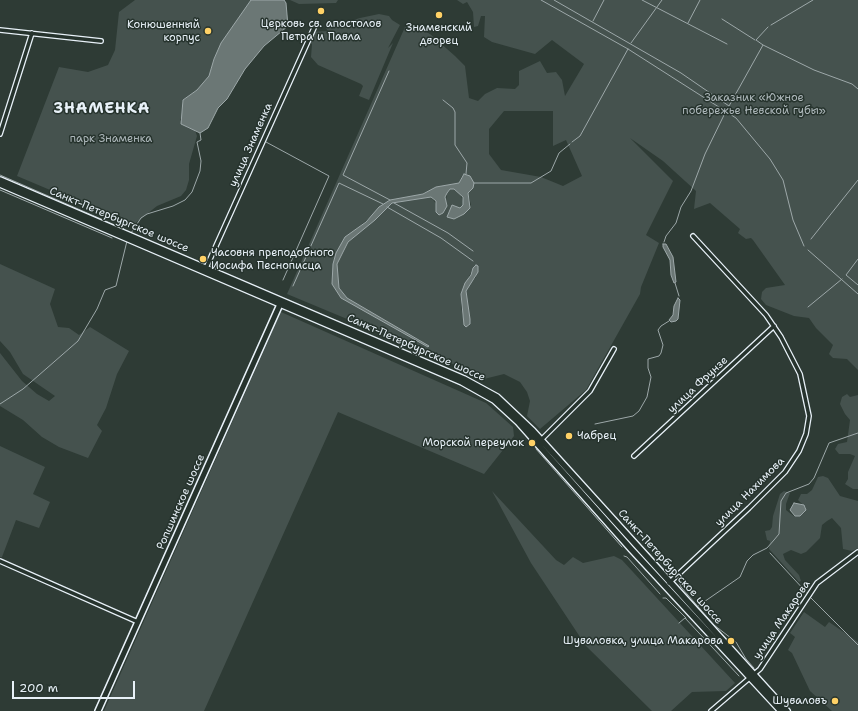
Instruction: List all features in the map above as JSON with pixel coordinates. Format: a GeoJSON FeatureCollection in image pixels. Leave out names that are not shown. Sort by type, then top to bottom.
{"type":"FeatureCollection","features":[{"type":"Feature","properties":{"kind":"main road","name":"Санкт-Петербургское шоссе"},"geometry":{"type":"LineString","coordinates":[[0,180],[122,235]]}},
{"type":"Feature","properties":{"kind":"main road","name":"Санкт-Петербургское шоссе"},"geometry":{"type":"LineString","coordinates":[[0,184],[206,268],[281,303],[482,388],[497,397],[513,410],[670,582],[781,711]]}},
{"type":"Feature","properties":{"kind":"main road","name":"Санкт-Петербургское шоссе"},"geometry":{"type":"LineString","coordinates":[[137,241],[462,382],[494,400],[518,422],[665,586],[752,677],[787,711]]}},
{"type":"Feature","properties":{"kind":"main road","name":"Ропшинское шоссе"},"geometry":{"type":"LineString","coordinates":[[98,711],[281,303]]}},
{"type":"Feature","properties":{"kind":"street","name":"улица Знаменка"},"geometry":{"type":"LineString","coordinates":[[206,268],[314,28]]}},
{"type":"Feature","properties":{"kind":"street"},"geometry":{"type":"LineString","coordinates":[[0,30],[101,42]]}},
{"type":"Feature","properties":{"kind":"street"},"geometry":{"type":"LineString","coordinates":[[0,134],[32,33]]}},
{"type":"Feature","properties":{"kind":"street","name":"улица Нахимова"},"geometry":{"type":"LineString","coordinates":[[665,586],[749,508],[785,472],[799,450],[806,434],[809,416],[800,374],[790,351],[774,326],[766,315],[693,236]]}},
{"type":"Feature","properties":{"kind":"street","name":"улица Фрунзе"},"geometry":{"type":"LineString","coordinates":[[634,456],[774,326]]}},
{"type":"Feature","properties":{"kind":"street"},"geometry":{"type":"LineString","coordinates":[[541,440],[590,391],[614,349]]}},
{"type":"Feature","properties":{"kind":"street","name":"улица Макарова"},"geometry":{"type":"LineString","coordinates":[[711,711],[752,677],[763,665],[817,583],[858,552]]}},
{"type":"Feature","properties":{"kind":"street"},"geometry":{"type":"LineString","coordinates":[[0,561],[138,622]]}},
{"type":"Feature","properties":{"kind":"green space","name":"парк Знаменка"},"geometry":{"type":"Polygon","coordinates":[[[135,0],[251,0],[214,59],[209,76],[197,90],[183,100],[183,114],[180,120],[188,128],[195,130],[197,136],[189,164],[189,180],[186,190],[181,196],[157,206],[133,225],[17,176],[59,67],[88,72],[108,65],[115,50],[119,12],[135,0]]]}},
{"type":"Feature","properties":{"kind":"green space"},"geometry":{"type":"Polygon","coordinates":[[[290,0],[338,0],[336,3],[299,4],[290,0]]]}},
{"type":"Feature","properties":{"kind":"green space","name":"Заказник «Южное побережье Невской губы»"},"geometry":{"type":"Polygon","coordinates":[[[457,0],[858,0],[858,370],[847,359],[833,358],[829,354],[833,345],[816,328],[809,318],[794,316],[766,305],[761,299],[762,292],[766,288],[785,285],[753,240],[751,238],[746,239],[738,233],[740,229],[710,203],[694,209],[696,191],[663,161],[630,138],[673,181],[646,235],[659,243],[641,287],[640,294],[586,390],[540,429],[527,416],[530,401],[527,392],[520,382],[504,374],[484,379],[436,356],[287,294],[405,27],[417,27],[430,34],[465,66],[469,98],[478,101],[485,94],[497,88],[515,89],[519,85],[519,71],[540,61],[547,73],[556,72],[562,80],[565,96],[584,64],[552,40],[535,54],[492,42],[484,37],[485,16],[481,16],[478,26],[474,27],[473,12],[467,2],[463,4],[457,0]],[[504,111],[489,129],[489,154],[501,170],[541,177],[563,186],[582,176],[566,140],[553,146],[553,111],[504,111]],[[462,176],[459,183],[436,187],[423,194],[390,200],[354,231],[336,253],[333,264],[332,279],[341,298],[429,346],[347,298],[339,288],[337,264],[348,242],[392,203],[431,197],[437,205],[446,200],[447,193],[450,189],[454,189],[460,193],[463,205],[454,219],[464,214],[471,205],[468,193],[470,190],[462,176]],[[473,268],[461,294],[461,307],[465,326],[469,326],[470,324],[465,296],[467,287],[476,277],[473,268]]]}},
{"type":"Feature","properties":{"kind":"green space"},"geometry":{"type":"Polygon","coordinates":[[[379,14],[389,16],[400,25],[388,48],[393,43],[369,100],[359,96],[363,86],[361,84],[318,65],[311,57],[312,44],[307,40],[307,36],[310,32],[328,31],[326,28],[379,14]]]}},
{"type":"Feature","properties":{"kind":"green space"},"geometry":{"type":"Polygon","coordinates":[[[0,264],[55,289],[50,304],[58,327],[69,328],[79,335],[90,327],[129,351],[117,374],[106,408],[97,425],[102,431],[88,458],[59,447],[42,437],[23,420],[0,406],[0,353],[22,381],[37,394],[49,401],[55,396],[23,374],[10,352],[0,341],[0,264]]]}},
{"type":"Feature","properties":{"kind":"green space"},"geometry":{"type":"Polygon","coordinates":[[[281,312],[486,403],[513,427],[514,436],[484,474],[338,412],[204,711],[104,711],[281,312]]]}},
{"type":"Feature","properties":{"kind":"green space"},"geometry":{"type":"Polygon","coordinates":[[[847,394],[850,397],[858,395],[858,489],[853,489],[845,484],[848,479],[848,472],[855,456],[850,454],[839,454],[835,449],[838,444],[847,442],[850,420],[840,404],[842,397],[847,394]]]}},
{"type":"Feature","properties":{"kind":"green space"},"geometry":{"type":"Polygon","coordinates":[[[0,446],[45,467],[33,494],[50,502],[39,528],[16,520],[2,557],[0,557],[0,446]]]}},
{"type":"Feature","properties":{"kind":"green space"},"geometry":{"type":"Polygon","coordinates":[[[823,476],[828,478],[840,496],[858,501],[858,548],[852,551],[843,549],[841,528],[832,518],[822,525],[820,538],[806,552],[801,554],[791,550],[783,554],[785,560],[799,575],[801,581],[799,582],[769,549],[770,541],[767,540],[765,531],[770,530],[772,527],[773,516],[780,494],[784,491],[790,493],[786,504],[786,510],[791,514],[794,516],[804,513],[806,508],[798,500],[801,494],[807,494],[812,490],[818,477],[823,476]]]}},
{"type":"Feature","properties":{"kind":"green space"},"geometry":{"type":"Polygon","coordinates":[[[492,491],[556,560],[564,565],[573,557],[583,563],[614,556],[622,560],[735,683],[726,691],[692,692],[671,711],[652,711],[586,646],[531,563],[492,491]]]}},
{"type":"Feature","properties":{"kind":"green space"},"geometry":{"type":"Polygon","coordinates":[[[804,612],[825,627],[829,622],[858,642],[858,711],[832,711],[810,691],[792,653],[788,650],[795,637],[790,633],[804,612]]]}},
{"type":"Feature","properties":{"kind":"shaded area"},"geometry":{"type":"Polygon","coordinates":[[[251,0],[284,0],[286,3],[288,26],[264,46],[245,69],[227,99],[218,108],[208,128],[200,133],[181,124],[183,100],[197,90],[209,76],[221,43],[251,0]]]}},
{"type":"Feature","properties":{"kind":"shaded area"},"geometry":{"type":"Polygon","coordinates":[[[464,174],[470,176],[474,183],[473,188],[468,193],[470,208],[464,214],[454,219],[447,217],[452,205],[460,208],[463,205],[463,197],[454,189],[450,189],[447,193],[445,197],[447,206],[443,213],[439,215],[436,212],[436,201],[431,197],[392,203],[375,220],[348,242],[337,264],[339,288],[347,298],[429,346],[428,347],[341,298],[332,284],[333,264],[336,253],[345,237],[366,222],[379,207],[390,200],[423,194],[436,187],[459,183],[464,174]]]}},
{"type":"Feature","properties":{"kind":"shaded area"},"geometry":{"type":"Polygon","coordinates":[[[663,244],[666,244],[673,257],[676,282],[674,283],[671,275],[670,260],[663,247],[663,244]]]}},
{"type":"Feature","properties":{"kind":"shaded area"},"geometry":{"type":"Polygon","coordinates":[[[476,265],[478,266],[478,272],[466,291],[470,324],[466,327],[464,325],[461,294],[465,283],[476,265]]]}},
{"type":"Feature","properties":{"kind":"shaded area"},"geometry":{"type":"Polygon","coordinates":[[[678,298],[680,300],[678,319],[671,322],[669,320],[673,315],[674,306],[678,298]]]}},
{"type":"Feature","properties":{"kind":"shaded area"},"geometry":{"type":"Polygon","coordinates":[[[794,503],[804,505],[806,510],[800,516],[795,516],[790,510],[794,503]]]}},
{"type":"Feature","properties":{"kind":"waterway"},"geometry":{"type":"LineString","coordinates":[[541,0],[628,49],[736,118],[770,159],[783,180],[793,220],[804,246]]}},
{"type":"Feature","properties":{"kind":"waterway"},"geometry":{"type":"LineString","coordinates":[[554,0],[681,73],[729,106],[763,45],[756,40],[768,27]]}},
{"type":"Feature","properties":{"kind":"waterway"},"geometry":{"type":"LineString","coordinates":[[593,21],[604,0]]}},
{"type":"Feature","properties":{"kind":"waterway"},"geometry":{"type":"LineString","coordinates":[[642,0],[727,44]]}},
{"type":"Feature","properties":{"kind":"waterway"},"geometry":{"type":"LineString","coordinates":[[631,43],[662,0]]}},
{"type":"Feature","properties":{"kind":"waterway"},"geometry":{"type":"LineString","coordinates":[[688,23],[700,0]]}},
{"type":"Feature","properties":{"kind":"waterway"},"geometry":{"type":"LineString","coordinates":[[771,25],[813,0]]}},
{"type":"Feature","properties":{"kind":"waterway"},"geometry":{"type":"LineString","coordinates":[[722,19],[755,40]]}},
{"type":"Feature","properties":{"kind":"waterway"},"geometry":{"type":"LineString","coordinates":[[763,45],[814,70],[852,84],[858,89]]}},
{"type":"Feature","properties":{"kind":"waterway"},"geometry":{"type":"LineString","coordinates":[[572,142],[580,136],[628,49]]}},
{"type":"Feature","properties":{"kind":"waterway"},"geometry":{"type":"LineString","coordinates":[[389,71],[343,175],[390,200]]}},
{"type":"Feature","properties":{"kind":"waterway"},"geometry":{"type":"LineString","coordinates":[[443,100],[453,108],[455,112],[455,145],[467,163],[466,174]]}},
{"type":"Feature","properties":{"kind":"waterway"},"geometry":{"type":"LineString","coordinates":[[664,242],[666,236],[676,223],[681,207],[691,191],[705,154],[726,111]]}},
{"type":"Feature","properties":{"kind":"waterway"},"geometry":{"type":"LineString","coordinates":[[131,233],[141,218],[147,214],[173,206],[185,200],[192,192],[200,171],[201,161],[197,142],[201,140],[200,133]]}},
{"type":"Feature","properties":{"kind":"waterway"},"geometry":{"type":"LineString","coordinates":[[266,142],[329,176],[283,280]]}},
{"type":"Feature","properties":{"kind":"waterway"},"geometry":{"type":"LineString","coordinates":[[474,183],[531,183],[551,171],[559,153],[570,144]]}},
{"type":"Feature","properties":{"kind":"waterway"},"geometry":{"type":"LineString","coordinates":[[0,175],[124,229]]}},
{"type":"Feature","properties":{"kind":"waterway"},"geometry":{"type":"LineString","coordinates":[[811,239],[858,180]]}},
{"type":"Feature","properties":{"kind":"waterway"},"geometry":{"type":"LineString","coordinates":[[293,286],[339,183],[383,204]]}},
{"type":"Feature","properties":{"kind":"waterway"},"geometry":{"type":"LineString","coordinates":[[0,190],[112,238]]}},
{"type":"Feature","properties":{"kind":"waterway"},"geometry":{"type":"LineString","coordinates":[[394,203],[448,233],[473,251]]}},
{"type":"Feature","properties":{"kind":"waterway"},"geometry":{"type":"LineString","coordinates":[[387,207],[441,238],[473,261]]}},
{"type":"Feature","properties":{"kind":"waterway"},"geometry":{"type":"LineString","coordinates":[[0,404],[23,389],[78,341],[97,309],[105,290],[116,286],[127,241]]}},
{"type":"Feature","properties":{"kind":"waterway"},"geometry":{"type":"LineString","coordinates":[[808,250],[858,294]]}},
{"type":"Feature","properties":{"kind":"waterway"},"geometry":{"type":"LineString","coordinates":[[858,259],[846,275],[858,285]]}},
{"type":"Feature","properties":{"kind":"waterway"},"geometry":{"type":"LineString","coordinates":[[808,307],[842,279]]}},
{"type":"Feature","properties":{"kind":"waterway"},"geometry":{"type":"LineString","coordinates":[[675,283],[679,296]]}},
{"type":"Feature","properties":{"kind":"waterway"},"geometry":{"type":"LineString","coordinates":[[595,424],[633,416],[639,411],[647,397],[651,377],[648,368],[648,359],[659,356],[661,353],[663,345],[658,330],[669,321]]}},
{"type":"Feature","properties":{"kind":"waterway"},"geometry":{"type":"LineString","coordinates":[[698,606],[740,577],[747,561],[753,555],[767,548],[779,534],[781,501],[786,493],[809,484],[814,478],[829,443],[858,433]]}},
{"type":"Feature","properties":{"kind":"waterway"},"geometry":{"type":"LineString","coordinates":[[536,449],[622,547]]}},
{"type":"Feature","properties":{"kind":"waterway"},"geometry":{"type":"LineString","coordinates":[[566,463],[575,473]]}},
{"type":"Feature","properties":{"kind":"waterway"},"geometry":{"type":"LineString","coordinates":[[580,479],[667,573],[671,573]]}},
{"type":"Feature","properties":{"kind":"waterway"},"geometry":{"type":"LineString","coordinates":[[770,553],[806,592]]}},
{"type":"Feature","properties":{"kind":"waterway"},"geometry":{"type":"LineString","coordinates":[[624,556],[627,557],[660,594]]}},
{"type":"Feature","properties":{"kind":"waterway"},"geometry":{"type":"LineString","coordinates":[[679,581],[681,587],[714,625],[736,642],[746,659],[754,668]]}},
{"type":"Feature","properties":{"kind":"waterway"},"geometry":{"type":"LineString","coordinates":[[663,598],[666,598],[686,618]]}},
{"type":"Feature","properties":{"kind":"waterway"},"geometry":{"type":"LineString","coordinates":[[811,598],[858,645]]}},
{"type":"Feature","properties":{"kind":"waterway"},"geometry":{"type":"LineString","coordinates":[[679,623],[685,618],[739,676]]}},
{"type":"Feature","properties":{"kind":"place","name":"Церковь св. апостолов Петра и Павла"},"geometry":{"type":"Point","coordinates":[321,11]}},
{"type":"Feature","properties":{"kind":"place","name":"Знаменский дворец"},"geometry":{"type":"Point","coordinates":[439,15]}},
{"type":"Feature","properties":{"kind":"place","name":"Конюшенный корпус"},"geometry":{"type":"Point","coordinates":[208,31]}},
{"type":"Feature","properties":{"kind":"place","name":"Часовня преподобного Иосифа Песнописца"},"geometry":{"type":"Point","coordinates":[203,259]}},
{"type":"Feature","properties":{"kind":"place","name":"Чабрец"},"geometry":{"type":"Point","coordinates":[569,436]}},
{"type":"Feature","properties":{"kind":"place","name":"Морской переулок"},"geometry":{"type":"Point","coordinates":[532,443]}},
{"type":"Feature","properties":{"kind":"place","name":"Шуваловка, улица Макарова"},"geometry":{"type":"Point","coordinates":[731,641]}},
{"type":"Feature","properties":{"kind":"place","name":"Шуваловъ"},"geometry":{"type":"Point","coordinates":[835,701]}},
{"type":"Feature","properties":{"kind":"district","name":"ЗНАМЕНКА"},"geometry":{"type":"Point","coordinates":[102,109]}}]}
